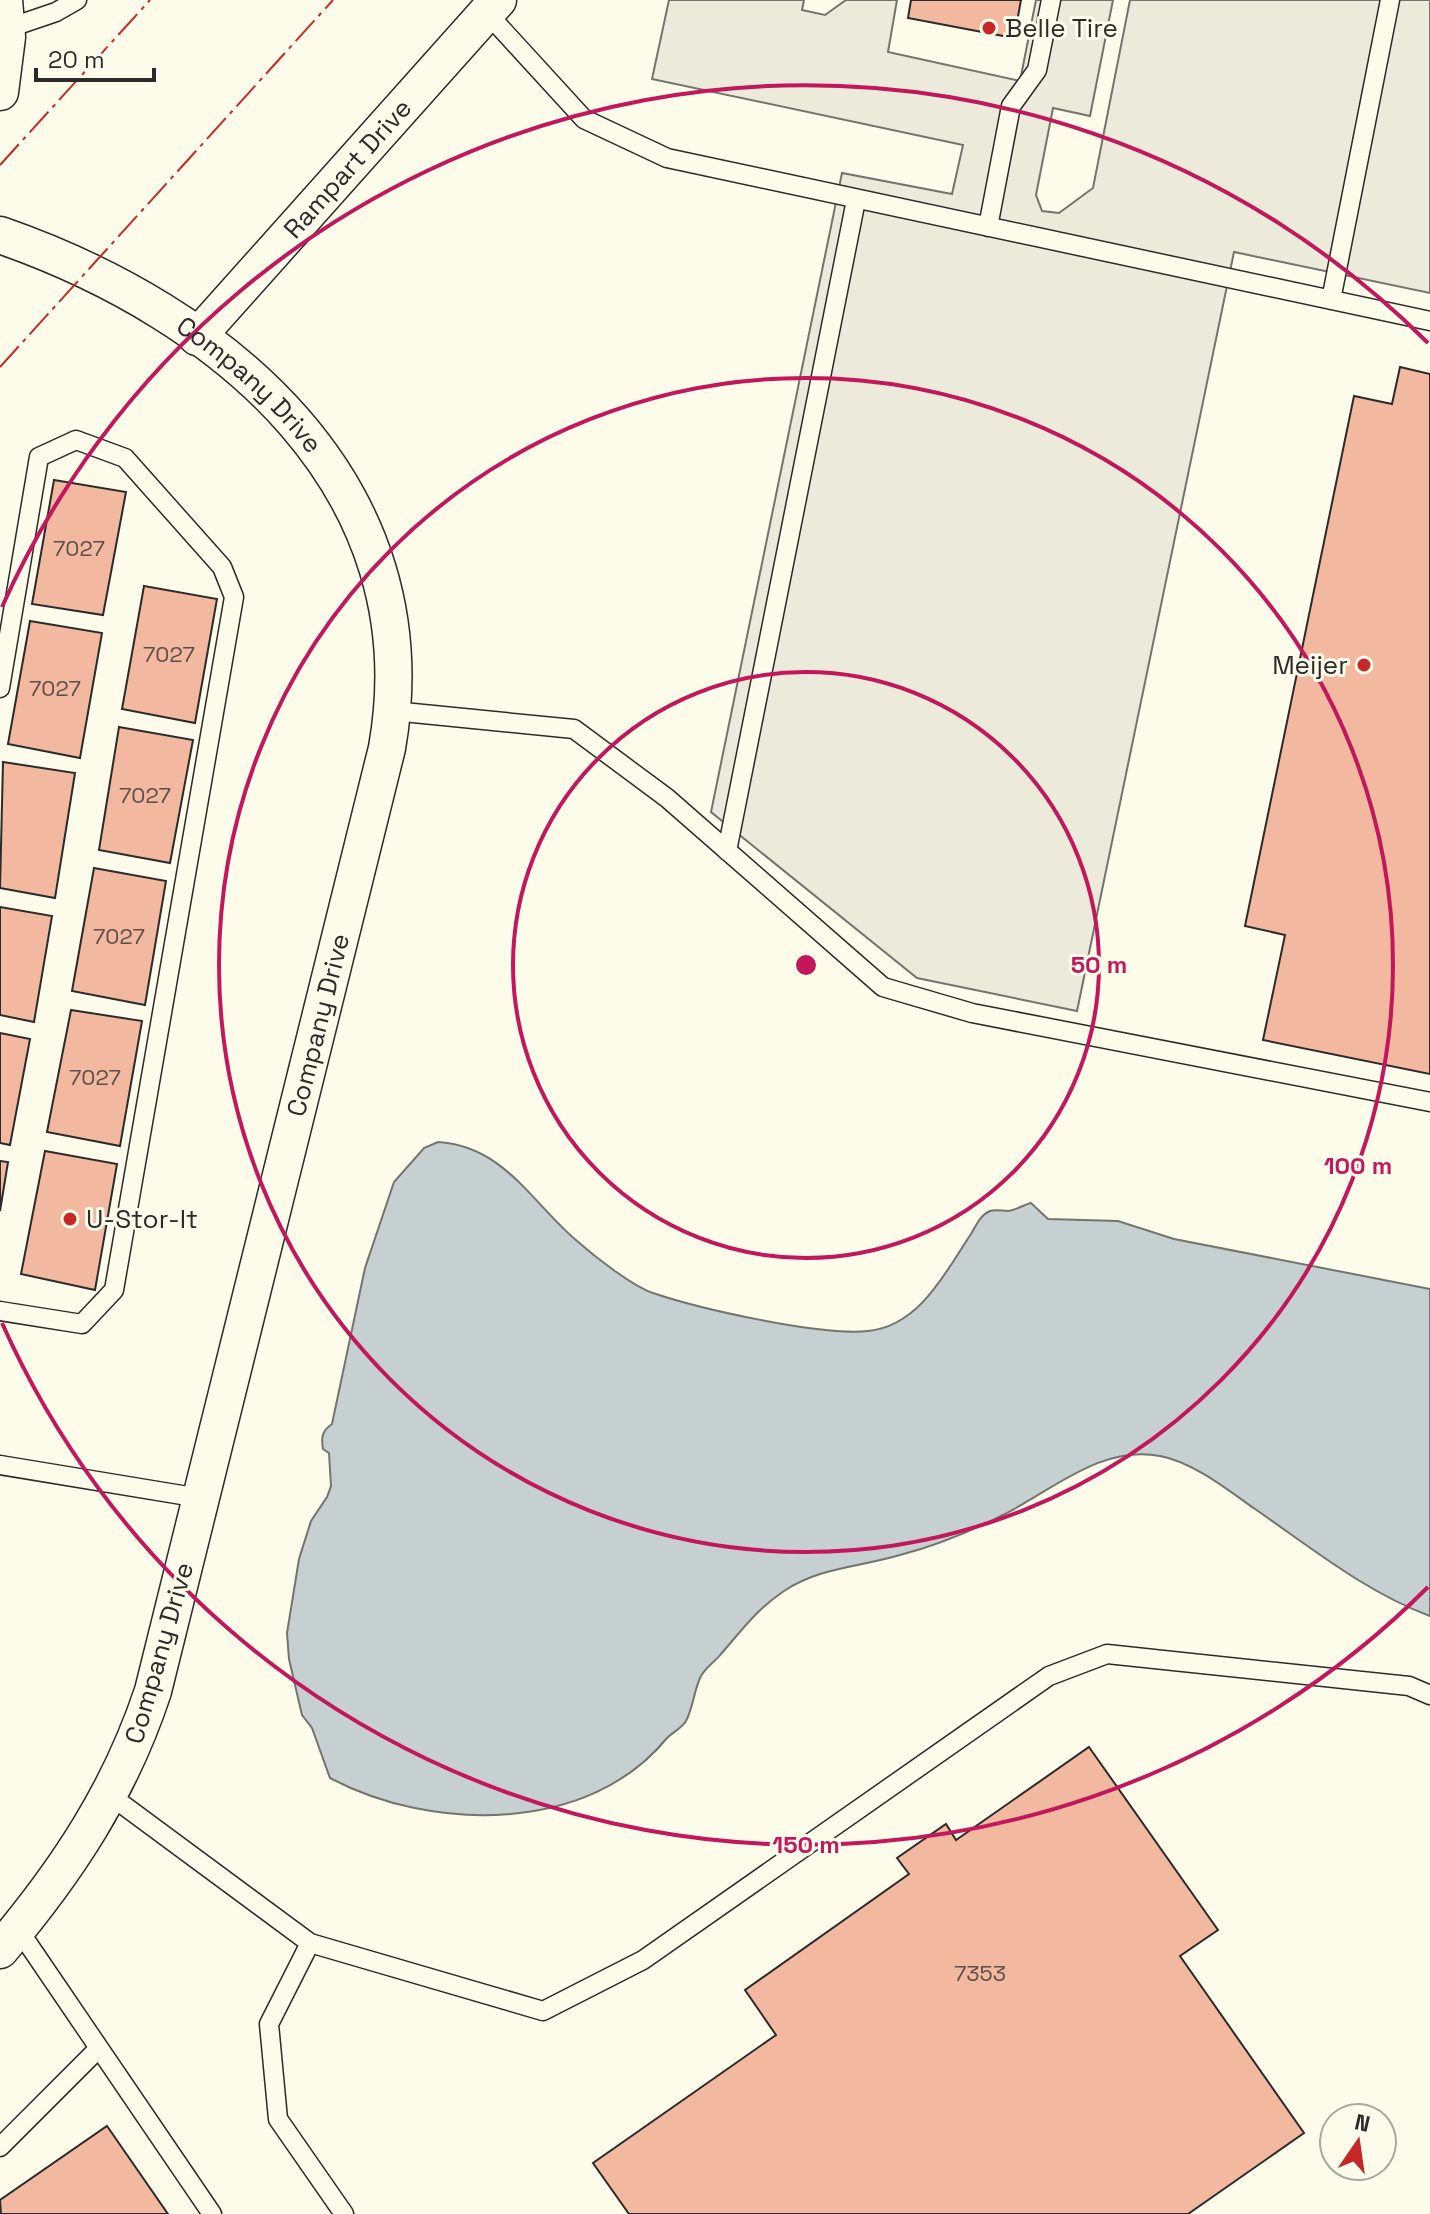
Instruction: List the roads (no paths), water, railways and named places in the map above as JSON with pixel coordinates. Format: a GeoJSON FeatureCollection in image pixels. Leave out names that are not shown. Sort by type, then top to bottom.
{"type":"FeatureCollection","features":[{"type":"Feature","properties":{"kind":"street","name":"Rampart Drive"},"geometry":{"type":"LineString","coordinates":[[197,337],[492,6]]}},
{"type":"Feature","properties":{"kind":"street"},"geometry":{"type":"LineString","coordinates":[[0,92],[4,8]]}},
{"type":"Feature","properties":{"kind":"street","name":"Company Drive"},"geometry":{"type":"LineString","coordinates":[[0,235],[87,271],[172,319],[250,377],[311,441],[355,508],[378,562],[395,657],[393,711],[387,748],[153,1691],[111,1796],[73,1859],[9,1940]]}},
{"type":"Feature","properties":{"kind":"lane"},"geometry":{"type":"LineString","coordinates":[[4,8],[56,12],[77,0]]}},
{"type":"Feature","properties":{"kind":"lane"},"geometry":{"type":"LineString","coordinates":[[988,227],[1011,106],[1037,70],[1051,0]]}},
{"type":"Feature","properties":{"kind":"lane"},"geometry":{"type":"LineString","coordinates":[[1331,300],[1390,0]]}},
{"type":"Feature","properties":{"kind":"lane"},"geometry":{"type":"LineString","coordinates":[[492,6],[584,119],[667,158],[1430,321]]}},
{"type":"Feature","properties":{"kind":"lane"},"geometry":{"type":"LineString","coordinates":[[727,851],[856,200]]}},
{"type":"Feature","properties":{"kind":"lane"},"geometry":{"type":"LineString","coordinates":[[0,688],[39,457],[76,440],[125,458],[222,567],[234,597],[114,1290],[82,1324],[0,1311]]}},
{"type":"Feature","properties":{"kind":"lane"},"geometry":{"type":"LineString","coordinates":[[393,711],[574,729],[667,798],[883,987],[972,1013],[1430,1102]]}},
{"type":"Feature","properties":{"kind":"lane"},"geometry":{"type":"LineString","coordinates":[[0,1465],[200,1498]]}},
{"type":"Feature","properties":{"kind":"lane"},"geometry":{"type":"LineString","coordinates":[[111,1796],[310,1943],[543,2011],[643,1960],[1049,1676],[1107,1654],[1409,1686],[1430,1695]]}},
{"type":"Feature","properties":{"kind":"lane"},"geometry":{"type":"LineString","coordinates":[[9,1940],[99,2048],[212,2214]]}},
{"type":"Feature","properties":{"kind":"lane"},"geometry":{"type":"LineString","coordinates":[[310,1943],[269,2024],[278,2119],[344,2214]]}},
{"type":"Feature","properties":{"kind":"lane"},"geometry":{"type":"LineString","coordinates":[[0,2147],[99,2048]]}},
{"type":"Feature","properties":{"kind":"place","name":"Belle Tire"},"geometry":{"type":"Point","coordinates":[989,28]}},
{"type":"Feature","properties":{"kind":"place","name":"Meijer"},"geometry":{"type":"Point","coordinates":[1364,665]}},
{"type":"Feature","properties":{"kind":"place","name":"U-Stor-It"},"geometry":{"type":"Point","coordinates":[70,1219]}}]}
